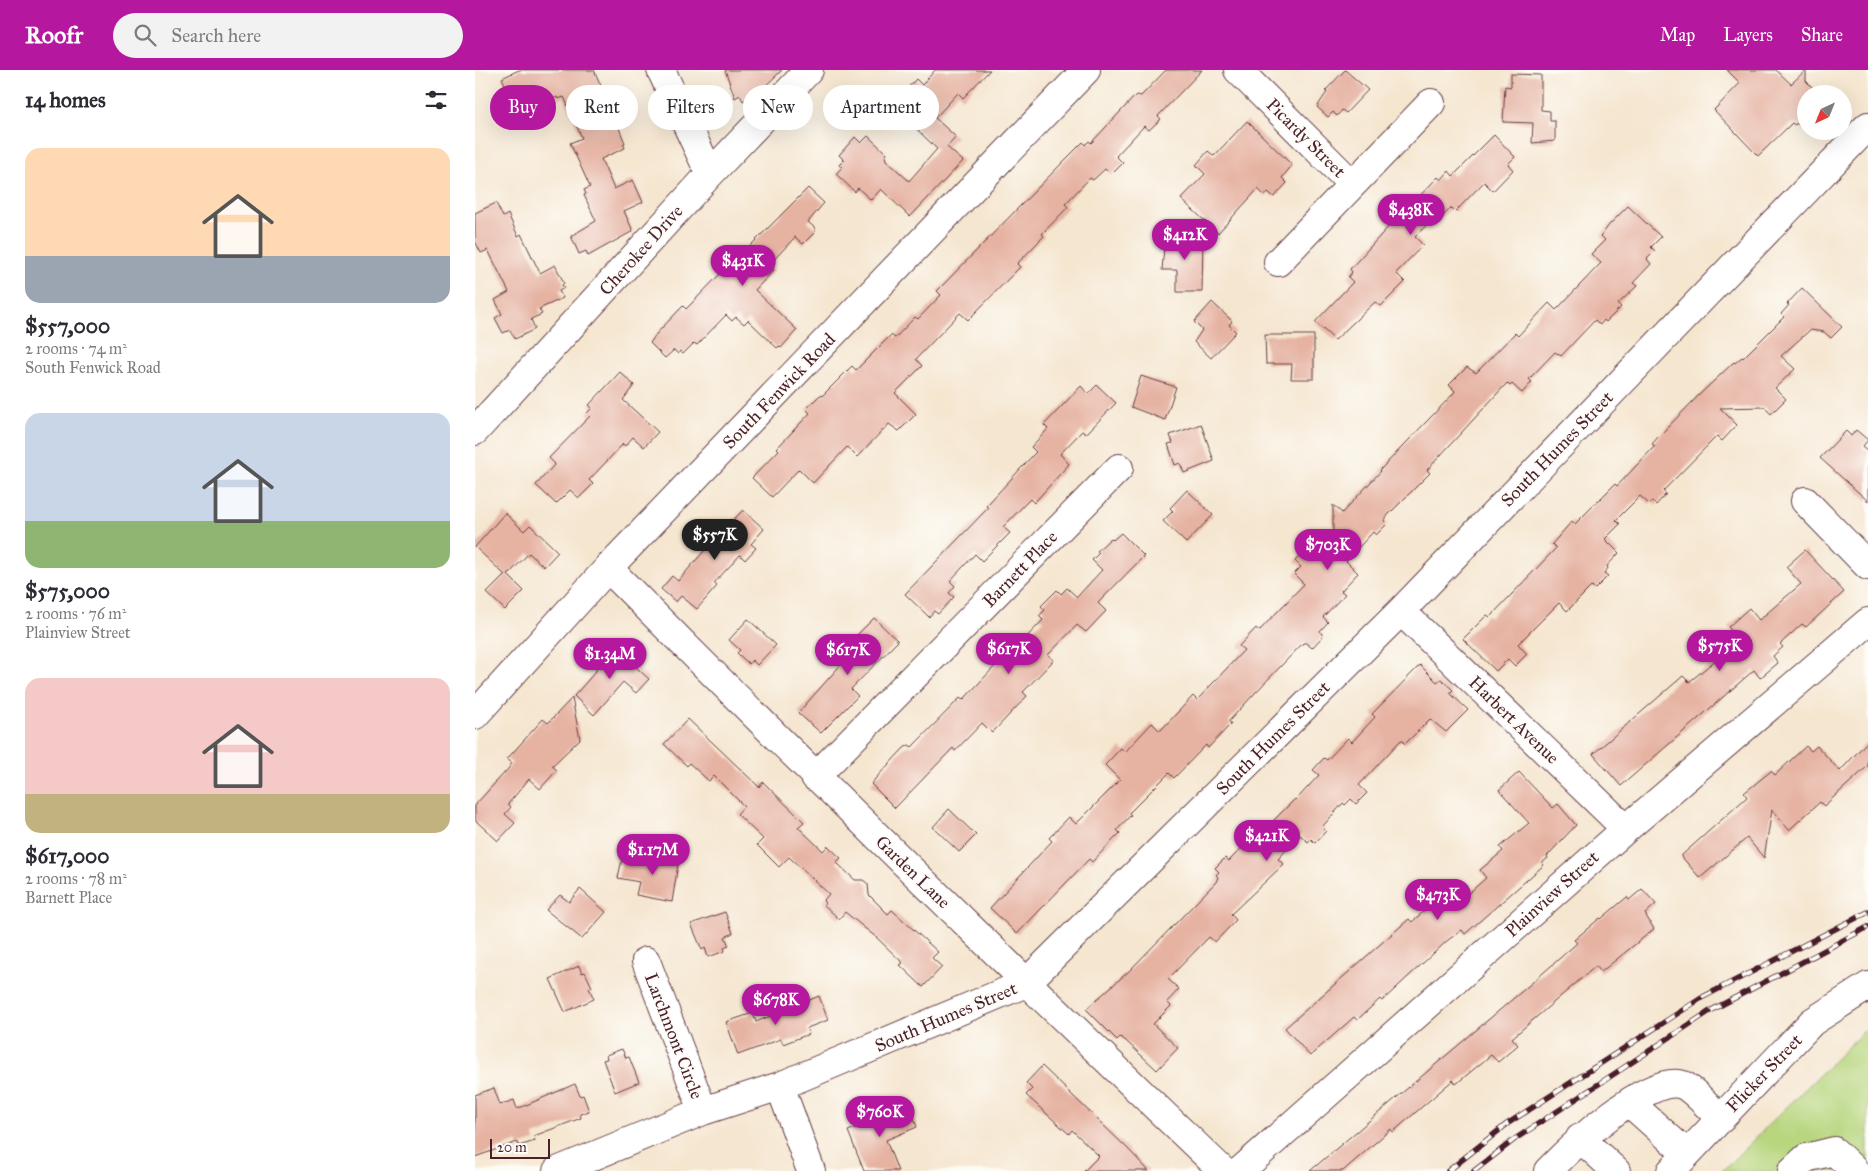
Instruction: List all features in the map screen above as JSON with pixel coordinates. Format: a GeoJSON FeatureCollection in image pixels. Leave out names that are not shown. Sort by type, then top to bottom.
{"type":"FeatureCollection","features":[{"type":"Feature","properties":{"kind":"street"},"geometry":{"type":"LineString","coordinates":[[661,70],[710,174]]}},
{"type":"Feature","properties":{"kind":"street","name":"Cherokee Drive"},"geometry":{"type":"LineString","coordinates":[[478,420],[809,70]]}},
{"type":"Feature","properties":{"kind":"street","name":"South Fenwick Road"},"geometry":{"type":"LineString","coordinates":[[475,715],[608,568],[1086,70]]}},
{"type":"Feature","properties":{"kind":"street","name":"Picardy Street"},"geometry":{"type":"LineString","coordinates":[[1238,70],[1352,184]]}},
{"type":"Feature","properties":{"kind":"street","name":"Picardy Street"},"geometry":{"type":"LineString","coordinates":[[1278,262],[1431,103]]}},
{"type":"Feature","properties":{"kind":"street","name":"South Humes Street"},"geometry":{"type":"LineString","coordinates":[[557,1171],[703,1111],[780,1086],[1026,983],[1401,611],[1868,126]]}},
{"type":"Feature","properties":{"kind":"street","name":"Barnett Place"},"geometry":{"type":"LineString","coordinates":[[815,777],[1119,468]]}},
{"type":"Feature","properties":{"kind":"street"},"geometry":{"type":"LineString","coordinates":[[1805,501],[1868,566]]}},
{"type":"Feature","properties":{"kind":"street","name":"Garden Lane"},"geometry":{"type":"LineString","coordinates":[[608,568],[815,777],[1026,983],[1223,1171]]}},
{"type":"Feature","properties":{"kind":"street","name":"Harbert Avenue"},"geometry":{"type":"LineString","coordinates":[[1401,611],[1626,828]]}},
{"type":"Feature","properties":{"kind":"street","name":"Plainview Street"},"geometry":{"type":"LineString","coordinates":[[1240,1171],[1626,828],[1868,622]]}},
{"type":"Feature","properties":{"kind":"street","name":"Larchmont Circle"},"geometry":{"type":"LineString","coordinates":[[646,960],[703,1111]]}},
{"type":"Feature","properties":{"kind":"street","name":"Flicker Street"},"geometry":{"type":"LineString","coordinates":[[1679,1162],[1812,1022],[1868,986]]}},
{"type":"Feature","properties":{"kind":"street"},"geometry":{"type":"LineString","coordinates":[[1548,1171],[1580,1138],[1630,1103],[1666,1083],[1685,1086],[1721,1119]]}},
{"type":"Feature","properties":{"kind":"street"},"geometry":{"type":"LineString","coordinates":[[780,1086],[811,1171]]}},
{"type":"Feature","properties":{"kind":"street"},"geometry":{"type":"LineString","coordinates":[[1630,1103],[1679,1162]]}},
{"type":"Feature","properties":{"kind":"street"},"geometry":{"type":"LineString","coordinates":[[1580,1138],[1616,1171]]}},
{"type":"Feature","properties":{"kind":"street"},"geometry":{"type":"LineString","coordinates":[[1792,1171],[1806,1158],[1834,1151],[1855,1171]]}},
{"type":"Feature","properties":{"kind":"green space"},"geometry":{"type":"Polygon","coordinates":[[[1868,1027],[1868,1171],[1722,1171],[1868,1027]]]}},
{"type":"Feature","properties":{"kind":"building"},"geometry":{"type":"Polygon","coordinates":[[[519,70],[594,70],[601,85],[566,85],[566,102],[564,97],[558,99],[556,97],[556,85],[505,85],[502,78],[519,70]]]}},
{"type":"Feature","properties":{"kind":"building"},"geometry":{"type":"Polygon","coordinates":[[[725,70],[782,70],[766,85],[743,85],[743,101],[740,95],[735,98],[733,85],[730,85],[725,70]]]}},
{"type":"Feature","properties":{"kind":"building"},"geometry":{"type":"Polygon","coordinates":[[[935,70],[990,70],[963,98],[958,93],[939,114],[939,85],[922,85],[935,70]]]}},
{"type":"Feature","properties":{"kind":"building"},"geometry":{"type":"Polygon","coordinates":[[[1166,70],[1202,70],[1158,116],[1161,119],[1149,130],[1144,126],[1116,156],[1123,163],[1111,175],[1105,169],[1093,180],[1090,178],[1065,204],[1068,207],[1017,264],[1020,267],[968,320],[960,313],[916,359],[922,366],[895,393],[916,414],[899,431],[889,424],[857,457],[847,447],[813,483],[799,469],[772,497],[752,478],[779,450],[777,448],[810,413],[806,409],[820,395],[822,396],[852,366],[856,370],[891,335],[895,338],[915,317],[918,319],[941,295],[937,291],[1065,160],[1083,142],[1085,145],[1089,141],[1091,143],[1136,95],[1141,96],[1166,70]]]}},
{"type":"Feature","properties":{"kind":"building"},"geometry":{"type":"Polygon","coordinates":[[[1345,70],[1368,90],[1346,113],[1342,110],[1337,116],[1333,112],[1328,117],[1317,107],[1327,92],[1325,91],[1345,70]]]}},
{"type":"Feature","properties":{"kind":"building"},"geometry":{"type":"Polygon","coordinates":[[[1727,70],[1776,70],[1791,84],[1806,70],[1806,81],[1810,85],[1797,85],[1797,123],[1795,125],[1792,123],[1758,156],[1714,110],[1740,83],[1727,70]]]}},
{"type":"Feature","properties":{"kind":"building"},"geometry":{"type":"Polygon","coordinates":[[[1511,74],[1541,75],[1541,110],[1550,111],[1550,121],[1555,121],[1555,141],[1532,143],[1533,123],[1503,122],[1505,86],[1511,87],[1511,74]]]}},
{"type":"Feature","properties":{"kind":"building"},"geometry":{"type":"Polygon","coordinates":[[[916,79],[922,85],[910,85],[916,79]]]}},
{"type":"Feature","properties":{"kind":"building"},"geometry":{"type":"Polygon","coordinates":[[[1247,121],[1292,165],[1282,178],[1287,183],[1274,197],[1268,192],[1265,196],[1258,189],[1218,233],[1181,199],[1205,174],[1196,165],[1208,151],[1214,156],[1247,121]]]}},
{"type":"Feature","properties":{"kind":"building"},"geometry":{"type":"Polygon","coordinates":[[[939,122],[956,137],[947,147],[963,161],[910,217],[881,189],[871,200],[858,188],[855,192],[836,174],[842,167],[839,165],[844,160],[839,155],[855,137],[861,143],[868,136],[887,154],[885,156],[886,160],[909,181],[937,149],[918,130],[939,130],[939,122]]]}},
{"type":"Feature","properties":{"kind":"building"},"geometry":{"type":"Polygon","coordinates":[[[578,130],[620,130],[625,148],[601,159],[614,189],[633,180],[643,202],[624,211],[633,231],[588,256],[586,251],[579,254],[571,236],[596,221],[584,195],[586,194],[584,190],[590,187],[570,143],[582,138],[578,130]]]}},
{"type":"Feature","properties":{"kind":"building"},"geometry":{"type":"Polygon","coordinates":[[[1494,135],[1515,157],[1508,164],[1513,170],[1493,191],[1484,182],[1455,212],[1451,208],[1442,217],[1438,213],[1415,237],[1423,245],[1396,273],[1405,282],[1381,306],[1375,302],[1335,340],[1315,322],[1353,282],[1348,277],[1352,272],[1350,269],[1390,225],[1385,220],[1397,208],[1400,211],[1406,205],[1408,208],[1438,177],[1441,180],[1449,171],[1453,176],[1494,135]]]}},
{"type":"Feature","properties":{"kind":"building"},"geometry":{"type":"Polygon","coordinates":[[[808,188],[824,203],[808,222],[815,228],[815,232],[803,244],[795,237],[769,265],[774,270],[755,290],[797,330],[781,348],[779,346],[777,348],[748,320],[744,324],[736,317],[732,321],[726,315],[697,345],[694,343],[683,354],[680,351],[678,354],[674,350],[665,358],[650,343],[657,333],[683,306],[686,309],[745,248],[749,247],[808,188]]]}},
{"type":"Feature","properties":{"kind":"building"},"geometry":{"type":"Polygon","coordinates":[[[496,203],[503,217],[508,214],[518,236],[521,234],[540,273],[555,265],[564,283],[562,285],[564,288],[559,291],[563,298],[539,309],[542,314],[531,319],[535,329],[515,339],[510,330],[503,333],[495,318],[502,314],[495,300],[509,292],[488,250],[481,253],[475,241],[475,213],[496,203]]]}},
{"type":"Feature","properties":{"kind":"building"},"geometry":{"type":"Polygon","coordinates":[[[1628,206],[1661,237],[1651,247],[1655,251],[1647,259],[1651,264],[1633,283],[1637,286],[1618,304],[1621,307],[1606,322],[1604,320],[1600,325],[1595,320],[1561,356],[1555,352],[1529,379],[1532,382],[1522,393],[1512,384],[1510,386],[1507,383],[1427,470],[1430,473],[1388,515],[1384,521],[1387,524],[1376,535],[1373,532],[1346,561],[1358,573],[1341,591],[1345,594],[1323,617],[1328,622],[1320,631],[1323,636],[1312,648],[1303,643],[1229,721],[1231,724],[1208,748],[1206,745],[1174,778],[1169,773],[1129,813],[1131,815],[1117,830],[1120,833],[1092,862],[1089,859],[1017,934],[990,908],[1052,841],[1049,838],[1069,817],[1076,824],[1120,780],[1105,765],[1121,748],[1125,752],[1152,723],[1160,731],[1193,696],[1197,700],[1244,650],[1239,646],[1256,628],[1259,631],[1304,584],[1294,574],[1301,567],[1295,561],[1313,542],[1317,546],[1333,530],[1333,505],[1342,513],[1380,470],[1453,394],[1455,391],[1449,385],[1467,367],[1476,373],[1515,333],[1518,336],[1549,303],[1556,310],[1559,307],[1601,263],[1591,254],[1605,240],[1601,236],[1609,225],[1628,206]]]}},
{"type":"Feature","properties":{"kind":"building"},"geometry":{"type":"Polygon","coordinates":[[[1165,236],[1203,236],[1202,292],[1177,292],[1177,270],[1162,270],[1165,236]]]}},
{"type":"Feature","properties":{"kind":"building"},"geometry":{"type":"Polygon","coordinates":[[[1802,288],[1842,327],[1831,338],[1824,332],[1810,330],[1781,356],[1795,369],[1775,388],[1786,399],[1771,414],[1764,407],[1720,408],[1737,425],[1722,441],[1717,436],[1663,491],[1666,494],[1656,505],[1652,501],[1649,504],[1640,496],[1616,520],[1620,524],[1605,539],[1619,553],[1607,566],[1608,568],[1604,573],[1608,576],[1595,589],[1592,586],[1567,611],[1559,603],[1518,644],[1527,654],[1515,666],[1508,659],[1496,671],[1463,639],[1487,615],[1490,617],[1556,548],[1552,544],[1572,521],[1575,524],[1615,484],[1617,486],[1655,446],[1652,444],[1659,436],[1700,394],[1734,362],[1743,358],[1784,317],[1781,314],[1789,305],[1787,304],[1802,288]]]}},
{"type":"Feature","properties":{"kind":"building"},"geometry":{"type":"Polygon","coordinates":[[[1212,302],[1232,321],[1229,325],[1236,332],[1211,358],[1194,342],[1202,330],[1194,322],[1212,302]]]}},
{"type":"Feature","properties":{"kind":"building"},"geometry":{"type":"Polygon","coordinates":[[[1265,335],[1314,335],[1314,379],[1291,379],[1292,364],[1266,364],[1265,335]]]}},
{"type":"Feature","properties":{"kind":"building"},"geometry":{"type":"Polygon","coordinates":[[[620,372],[634,385],[623,400],[658,432],[644,447],[633,437],[625,446],[623,444],[589,480],[593,484],[579,498],[570,490],[556,504],[536,485],[555,464],[549,458],[590,416],[587,413],[592,408],[589,405],[620,372]]]}},
{"type":"Feature","properties":{"kind":"building"},"geometry":{"type":"Polygon","coordinates":[[[1141,376],[1176,387],[1165,420],[1131,407],[1141,376]]]}},
{"type":"Feature","properties":{"kind":"building"},"geometry":{"type":"Polygon","coordinates":[[[1097,385],[1116,403],[1086,434],[1082,431],[1060,454],[1069,464],[1034,503],[1030,499],[1003,527],[1010,533],[982,561],[975,554],[950,581],[955,586],[949,593],[954,597],[938,614],[934,611],[929,617],[905,594],[988,508],[986,506],[1036,452],[1031,447],[1048,429],[1044,425],[1081,386],[1088,394],[1097,385]]]}},
{"type":"Feature","properties":{"kind":"building"},"geometry":{"type":"Polygon","coordinates":[[[1201,424],[1214,461],[1184,473],[1180,463],[1175,465],[1168,444],[1173,443],[1170,435],[1201,424]]]}},
{"type":"Feature","properties":{"kind":"building"},"geometry":{"type":"Polygon","coordinates":[[[1856,430],[1868,440],[1862,447],[1868,452],[1868,501],[1820,458],[1846,431],[1851,436],[1856,430]]]}},
{"type":"Feature","properties":{"kind":"building"},"geometry":{"type":"Polygon","coordinates":[[[1187,490],[1213,515],[1186,543],[1163,521],[1173,511],[1170,508],[1187,490]]]}},
{"type":"Feature","properties":{"kind":"building"},"geometry":{"type":"Polygon","coordinates":[[[743,510],[764,529],[751,544],[756,548],[745,560],[740,555],[714,583],[717,586],[697,609],[681,596],[676,602],[661,589],[672,576],[678,581],[743,510]]]}},
{"type":"Feature","properties":{"kind":"building"},"geometry":{"type":"Polygon","coordinates":[[[505,513],[524,531],[530,525],[558,552],[544,567],[529,553],[508,575],[524,591],[505,610],[487,593],[505,575],[475,547],[505,513]]]}},
{"type":"Feature","properties":{"kind":"building"},"geometry":{"type":"Polygon","coordinates":[[[1121,533],[1144,556],[1098,603],[1106,611],[1086,632],[1077,625],[1048,655],[1054,660],[1023,692],[1027,696],[992,733],[982,723],[955,751],[953,748],[895,808],[871,784],[875,779],[904,748],[909,745],[912,747],[960,698],[963,700],[1013,647],[1015,649],[1043,620],[1039,616],[1045,610],[1041,606],[1057,590],[1061,594],[1067,588],[1077,597],[1102,570],[1092,560],[1099,553],[1097,551],[1111,538],[1113,540],[1121,533]]]}},
{"type":"Feature","properties":{"kind":"building"},"geometry":{"type":"Polygon","coordinates":[[[1805,550],[1844,592],[1806,627],[1802,624],[1780,644],[1783,647],[1773,656],[1778,663],[1760,678],[1754,670],[1621,786],[1593,754],[1683,676],[1689,682],[1740,640],[1728,627],[1749,608],[1759,620],[1801,584],[1786,567],[1805,550]]]}},
{"type":"Feature","properties":{"kind":"building"},"geometry":{"type":"Polygon","coordinates":[[[874,618],[898,641],[851,689],[858,696],[821,733],[798,713],[853,651],[847,645],[874,618]]]}},
{"type":"Feature","properties":{"kind":"building"},"geometry":{"type":"Polygon","coordinates":[[[748,619],[776,645],[757,665],[752,660],[749,664],[737,653],[740,650],[729,640],[748,619]]]}},
{"type":"Feature","properties":{"kind":"building"},"geometry":{"type":"Polygon","coordinates":[[[616,649],[649,679],[636,693],[623,682],[594,715],[574,696],[596,671],[596,660],[600,655],[611,654],[616,649]]]}},
{"type":"Feature","properties":{"kind":"building"},"geometry":{"type":"Polygon","coordinates":[[[1420,665],[1437,682],[1441,679],[1453,690],[1450,693],[1468,710],[1446,732],[1430,719],[1405,744],[1402,740],[1400,741],[1359,785],[1367,793],[1356,804],[1351,799],[1345,805],[1343,803],[1322,827],[1326,831],[1315,843],[1311,839],[1308,842],[1300,835],[1278,859],[1284,864],[1231,914],[1236,920],[1215,942],[1209,937],[1168,979],[1179,989],[1167,1002],[1171,1006],[1153,1024],[1178,1048],[1157,1070],[1126,1041],[1120,1037],[1117,1040],[1086,1009],[1129,971],[1216,882],[1218,877],[1216,875],[1219,872],[1215,868],[1225,858],[1229,861],[1266,823],[1269,825],[1296,800],[1319,775],[1313,770],[1324,758],[1327,760],[1348,738],[1352,742],[1375,717],[1372,714],[1420,665]]]}},
{"type":"Feature","properties":{"kind":"building"},"geometry":{"type":"Polygon","coordinates":[[[572,698],[580,739],[552,766],[557,770],[540,789],[529,779],[508,804],[511,807],[505,814],[515,823],[498,841],[475,820],[475,805],[508,769],[512,763],[507,759],[543,719],[548,723],[572,698]]]}},
{"type":"Feature","properties":{"kind":"building"},"geometry":{"type":"Polygon","coordinates":[[[688,719],[759,787],[763,782],[804,822],[798,827],[823,851],[828,846],[841,858],[836,862],[855,880],[863,880],[868,884],[869,895],[888,914],[892,910],[938,952],[932,958],[942,967],[923,987],[900,965],[903,963],[877,938],[845,912],[839,919],[824,905],[823,901],[829,894],[789,857],[779,867],[757,845],[763,839],[737,814],[744,806],[714,776],[709,781],[689,763],[687,766],[664,744],[688,719]]]}},
{"type":"Feature","properties":{"kind":"building"},"geometry":{"type":"Polygon","coordinates":[[[1868,741],[1868,766],[1824,806],[1820,802],[1789,830],[1772,810],[1764,858],[1747,838],[1700,878],[1681,856],[1747,797],[1744,793],[1771,771],[1775,775],[1806,746],[1811,751],[1817,746],[1840,771],[1868,741]]]}},
{"type":"Feature","properties":{"kind":"building"},"geometry":{"type":"Polygon","coordinates":[[[1519,772],[1553,808],[1558,804],[1576,825],[1547,856],[1548,858],[1542,863],[1544,865],[1465,934],[1462,930],[1448,940],[1382,1001],[1380,999],[1357,1020],[1354,1017],[1310,1056],[1285,1028],[1409,919],[1412,922],[1433,903],[1442,913],[1453,904],[1454,906],[1486,878],[1480,870],[1503,851],[1500,847],[1529,823],[1499,790],[1519,772]]]}},
{"type":"Feature","properties":{"kind":"building"},"geometry":{"type":"Polygon","coordinates":[[[949,809],[976,835],[959,852],[933,827],[949,809]]]}},
{"type":"Feature","properties":{"kind":"building"},"geometry":{"type":"Polygon","coordinates":[[[655,853],[679,858],[672,902],[636,895],[639,882],[618,878],[622,859],[651,864],[655,853]]]}},
{"type":"Feature","properties":{"kind":"building"},"geometry":{"type":"Polygon","coordinates":[[[580,889],[606,912],[582,939],[546,910],[560,895],[569,902],[580,889]]]}},
{"type":"Feature","properties":{"kind":"building"},"geometry":{"type":"Polygon","coordinates":[[[1642,889],[1656,904],[1645,914],[1654,929],[1601,972],[1596,966],[1512,1038],[1518,1045],[1498,1062],[1491,1055],[1456,1084],[1453,1080],[1393,1132],[1391,1129],[1343,1171],[1310,1171],[1534,981],[1577,943],[1574,940],[1627,897],[1629,900],[1642,889]]]}},
{"type":"Feature","properties":{"kind":"building"},"geometry":{"type":"Polygon","coordinates":[[[725,912],[733,933],[725,937],[729,946],[724,948],[725,951],[708,957],[705,948],[702,950],[691,924],[725,912]]]}},
{"type":"Feature","properties":{"kind":"building"},"geometry":{"type":"Polygon","coordinates":[[[579,966],[582,973],[585,972],[592,987],[589,988],[594,999],[565,1012],[550,979],[579,966]]]}},
{"type":"Feature","properties":{"kind":"building"},"geometry":{"type":"Polygon","coordinates":[[[819,996],[828,1020],[807,1028],[809,1034],[783,1044],[781,1039],[738,1055],[726,1022],[753,1013],[756,1022],[819,996]]]}},
{"type":"Feature","properties":{"kind":"building"},"geometry":{"type":"Polygon","coordinates":[[[622,1049],[626,1058],[629,1057],[639,1082],[615,1092],[603,1060],[607,1059],[606,1055],[622,1049]]]}},
{"type":"Feature","properties":{"kind":"building"},"geometry":{"type":"Polygon","coordinates":[[[1042,1066],[1149,1171],[1084,1171],[1099,1156],[1072,1130],[1069,1134],[1026,1095],[1032,1089],[1026,1083],[1042,1066]]]}},
{"type":"Feature","properties":{"kind":"building"},"geometry":{"type":"Polygon","coordinates":[[[575,1084],[580,1096],[583,1095],[589,1111],[580,1114],[581,1118],[534,1136],[535,1141],[519,1146],[517,1142],[475,1157],[475,1095],[494,1088],[500,1105],[514,1100],[517,1109],[575,1084]]]}},
{"type":"Feature","properties":{"kind":"building"},"geometry":{"type":"Polygon","coordinates":[[[909,1105],[917,1127],[886,1140],[898,1171],[864,1171],[848,1131],[858,1127],[856,1123],[865,1119],[909,1105]]]}},
{"type":"Feature","properties":{"kind":"railway"},"geometry":{"type":"LineString","coordinates":[[1448,1171],[1507,1124],[1703,997],[1868,912]]}},
{"type":"Feature","properties":{"kind":"railway"},"geometry":{"type":"LineString","coordinates":[[1474,1171],[1515,1139],[1710,1011],[1868,927]]}}]}
